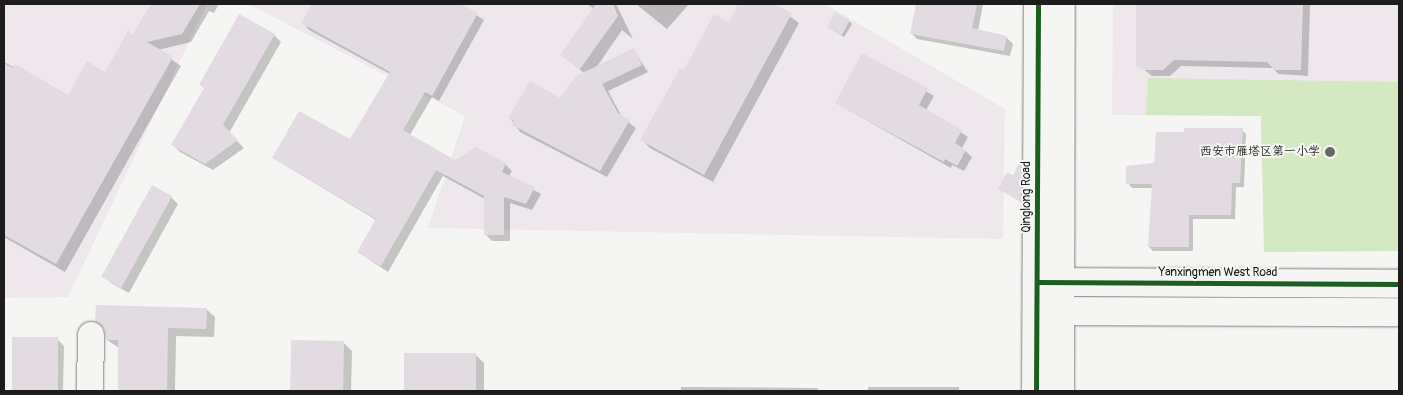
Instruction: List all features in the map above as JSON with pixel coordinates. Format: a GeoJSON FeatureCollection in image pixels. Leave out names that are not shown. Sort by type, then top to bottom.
{"type":"FeatureCollection","features":[{"type":"Feature","properties":{"kind":"street","name":"Qinglong Road"},"geometry":{"type":"LineString","coordinates":[[1036,391],[1048,311],[1038,4]]}},
{"type":"Feature","properties":{"kind":"street","name":"Qinglong Road"},"geometry":{"type":"LineString","coordinates":[[1048,282],[1061,4]]}},
{"type":"Feature","properties":{"kind":"street","name":"Yanxingmen West Road"},"geometry":{"type":"LineString","coordinates":[[1048,282],[1399,284]]}},
{"type":"Feature","properties":{"kind":"street","name":"Qinglong Road"},"geometry":{"type":"LineString","coordinates":[[1048,311],[1060,391]]}},
{"type":"Feature","properties":{"kind":"street"},"geometry":{"type":"LineString","coordinates":[[1048,311],[1399,312]]}},
{"type":"Feature","properties":{"kind":"street"},"geometry":{"type":"LineString","coordinates":[[90,391],[91,335]]}},
{"type":"Feature","properties":{"kind":"shaded area"},"geometry":{"type":"Polygon","coordinates":[[[4,4],[207,4],[68,297],[4,298],[4,4]]]}},
{"type":"Feature","properties":{"kind":"shaded area"},"geometry":{"type":"Polygon","coordinates":[[[248,4],[825,4],[1005,109],[1003,239],[428,228],[465,116],[248,4]]]}},
{"type":"Feature","properties":{"kind":"shaded area","name":"西安市雁塔区第一小学"},"geometry":{"type":"Polygon","coordinates":[[[1113,4],[1399,4],[1399,251],[1263,188],[1261,116],[1112,115],[1113,4]]]}},
{"type":"Feature","properties":{"kind":"green space"},"geometry":{"type":"Polygon","coordinates":[[[1148,78],[1399,82],[1399,251],[1264,252],[1261,116],[1146,115],[1148,78]]]}},
{"type":"Feature","properties":{"kind":"building"},"geometry":{"type":"Polygon","coordinates":[[[151,4],[200,4],[182,34],[147,42],[173,57],[56,264],[4,235],[4,63],[13,68],[15,64],[68,95],[87,61],[105,72],[128,31],[133,34],[151,4]]]}},
{"type":"Feature","properties":{"kind":"building"},"geometry":{"type":"Polygon","coordinates":[[[312,4],[461,4],[478,13],[432,96],[425,92],[403,130],[455,160],[476,147],[506,163],[502,172],[535,187],[526,204],[504,197],[504,235],[484,235],[484,196],[436,170],[381,266],[357,252],[376,219],[272,158],[299,111],[350,139],[390,72],[301,23],[312,4]]]}},
{"type":"Feature","properties":{"kind":"building"},"geometry":{"type":"Polygon","coordinates":[[[596,4],[613,4],[618,16],[580,69],[560,55],[596,4]]]}},
{"type":"Feature","properties":{"kind":"building"},"geometry":{"type":"Polygon","coordinates":[[[738,4],[774,4],[792,13],[704,175],[640,140],[680,68],[684,70],[714,14],[729,22],[738,4]]]}},
{"type":"Feature","properties":{"kind":"building"},"geometry":{"type":"Polygon","coordinates":[[[916,4],[977,4],[972,28],[1007,36],[1004,51],[910,34],[916,4]]]}},
{"type":"Feature","properties":{"kind":"building"},"geometry":{"type":"Polygon","coordinates":[[[1136,4],[1303,4],[1301,70],[1275,70],[1267,62],[1174,60],[1163,70],[1143,70],[1136,66],[1136,4]]]}},
{"type":"Feature","properties":{"kind":"building"},"geometry":{"type":"Polygon","coordinates":[[[835,12],[850,20],[842,35],[827,27],[835,12]]]}},
{"type":"Feature","properties":{"kind":"building"},"geometry":{"type":"Polygon","coordinates":[[[239,14],[275,34],[223,125],[238,140],[205,164],[171,145],[204,88],[199,85],[239,14]]]}},
{"type":"Feature","properties":{"kind":"building"},"geometry":{"type":"Polygon","coordinates":[[[634,48],[642,65],[602,84],[618,113],[630,120],[600,171],[512,125],[514,121],[508,118],[530,81],[560,98],[576,76],[634,48]]]}},
{"type":"Feature","properties":{"kind":"building"},"geometry":{"type":"Polygon","coordinates":[[[862,53],[928,88],[919,105],[962,130],[955,143],[966,150],[957,166],[945,159],[944,162],[835,103],[862,53]]]}},
{"type":"Feature","properties":{"kind":"building"},"geometry":{"type":"Polygon","coordinates":[[[1184,128],[1243,128],[1240,183],[1232,183],[1231,215],[1189,215],[1189,247],[1148,247],[1152,184],[1126,184],[1126,166],[1154,163],[1156,132],[1184,132],[1184,128]]]}},
{"type":"Feature","properties":{"kind":"building"},"geometry":{"type":"Polygon","coordinates":[[[1022,157],[1021,202],[998,189],[1007,172],[1013,175],[1022,157]]]}},
{"type":"Feature","properties":{"kind":"building"},"geometry":{"type":"Polygon","coordinates":[[[152,185],[172,196],[121,288],[101,277],[152,185]]]}},
{"type":"Feature","properties":{"kind":"building"},"geometry":{"type":"Polygon","coordinates":[[[96,305],[207,308],[206,329],[168,328],[167,391],[118,391],[118,340],[106,340],[104,328],[95,321],[96,305]]]}},
{"type":"Feature","properties":{"kind":"building"},"geometry":{"type":"Polygon","coordinates":[[[12,337],[58,337],[58,391],[12,391],[12,337]]]}},
{"type":"Feature","properties":{"kind":"building"},"geometry":{"type":"Polygon","coordinates":[[[291,340],[344,341],[343,391],[290,391],[291,340]]]}},
{"type":"Feature","properties":{"kind":"building"},"geometry":{"type":"Polygon","coordinates":[[[404,353],[476,353],[476,391],[404,391],[404,353]]]}},
{"type":"Feature","properties":{"kind":"cycle path"},"geometry":{"type":"LineString","coordinates":[[1036,391],[1038,4]]}},
{"type":"Feature","properties":{"kind":"cycle path"},"geometry":{"type":"LineString","coordinates":[[1037,282],[1399,284]]}},
{"type":"Feature","properties":{"kind":"place","name":"西安市雁塔区第一小学"},"geometry":{"type":"Point","coordinates":[1330,152]}}]}
